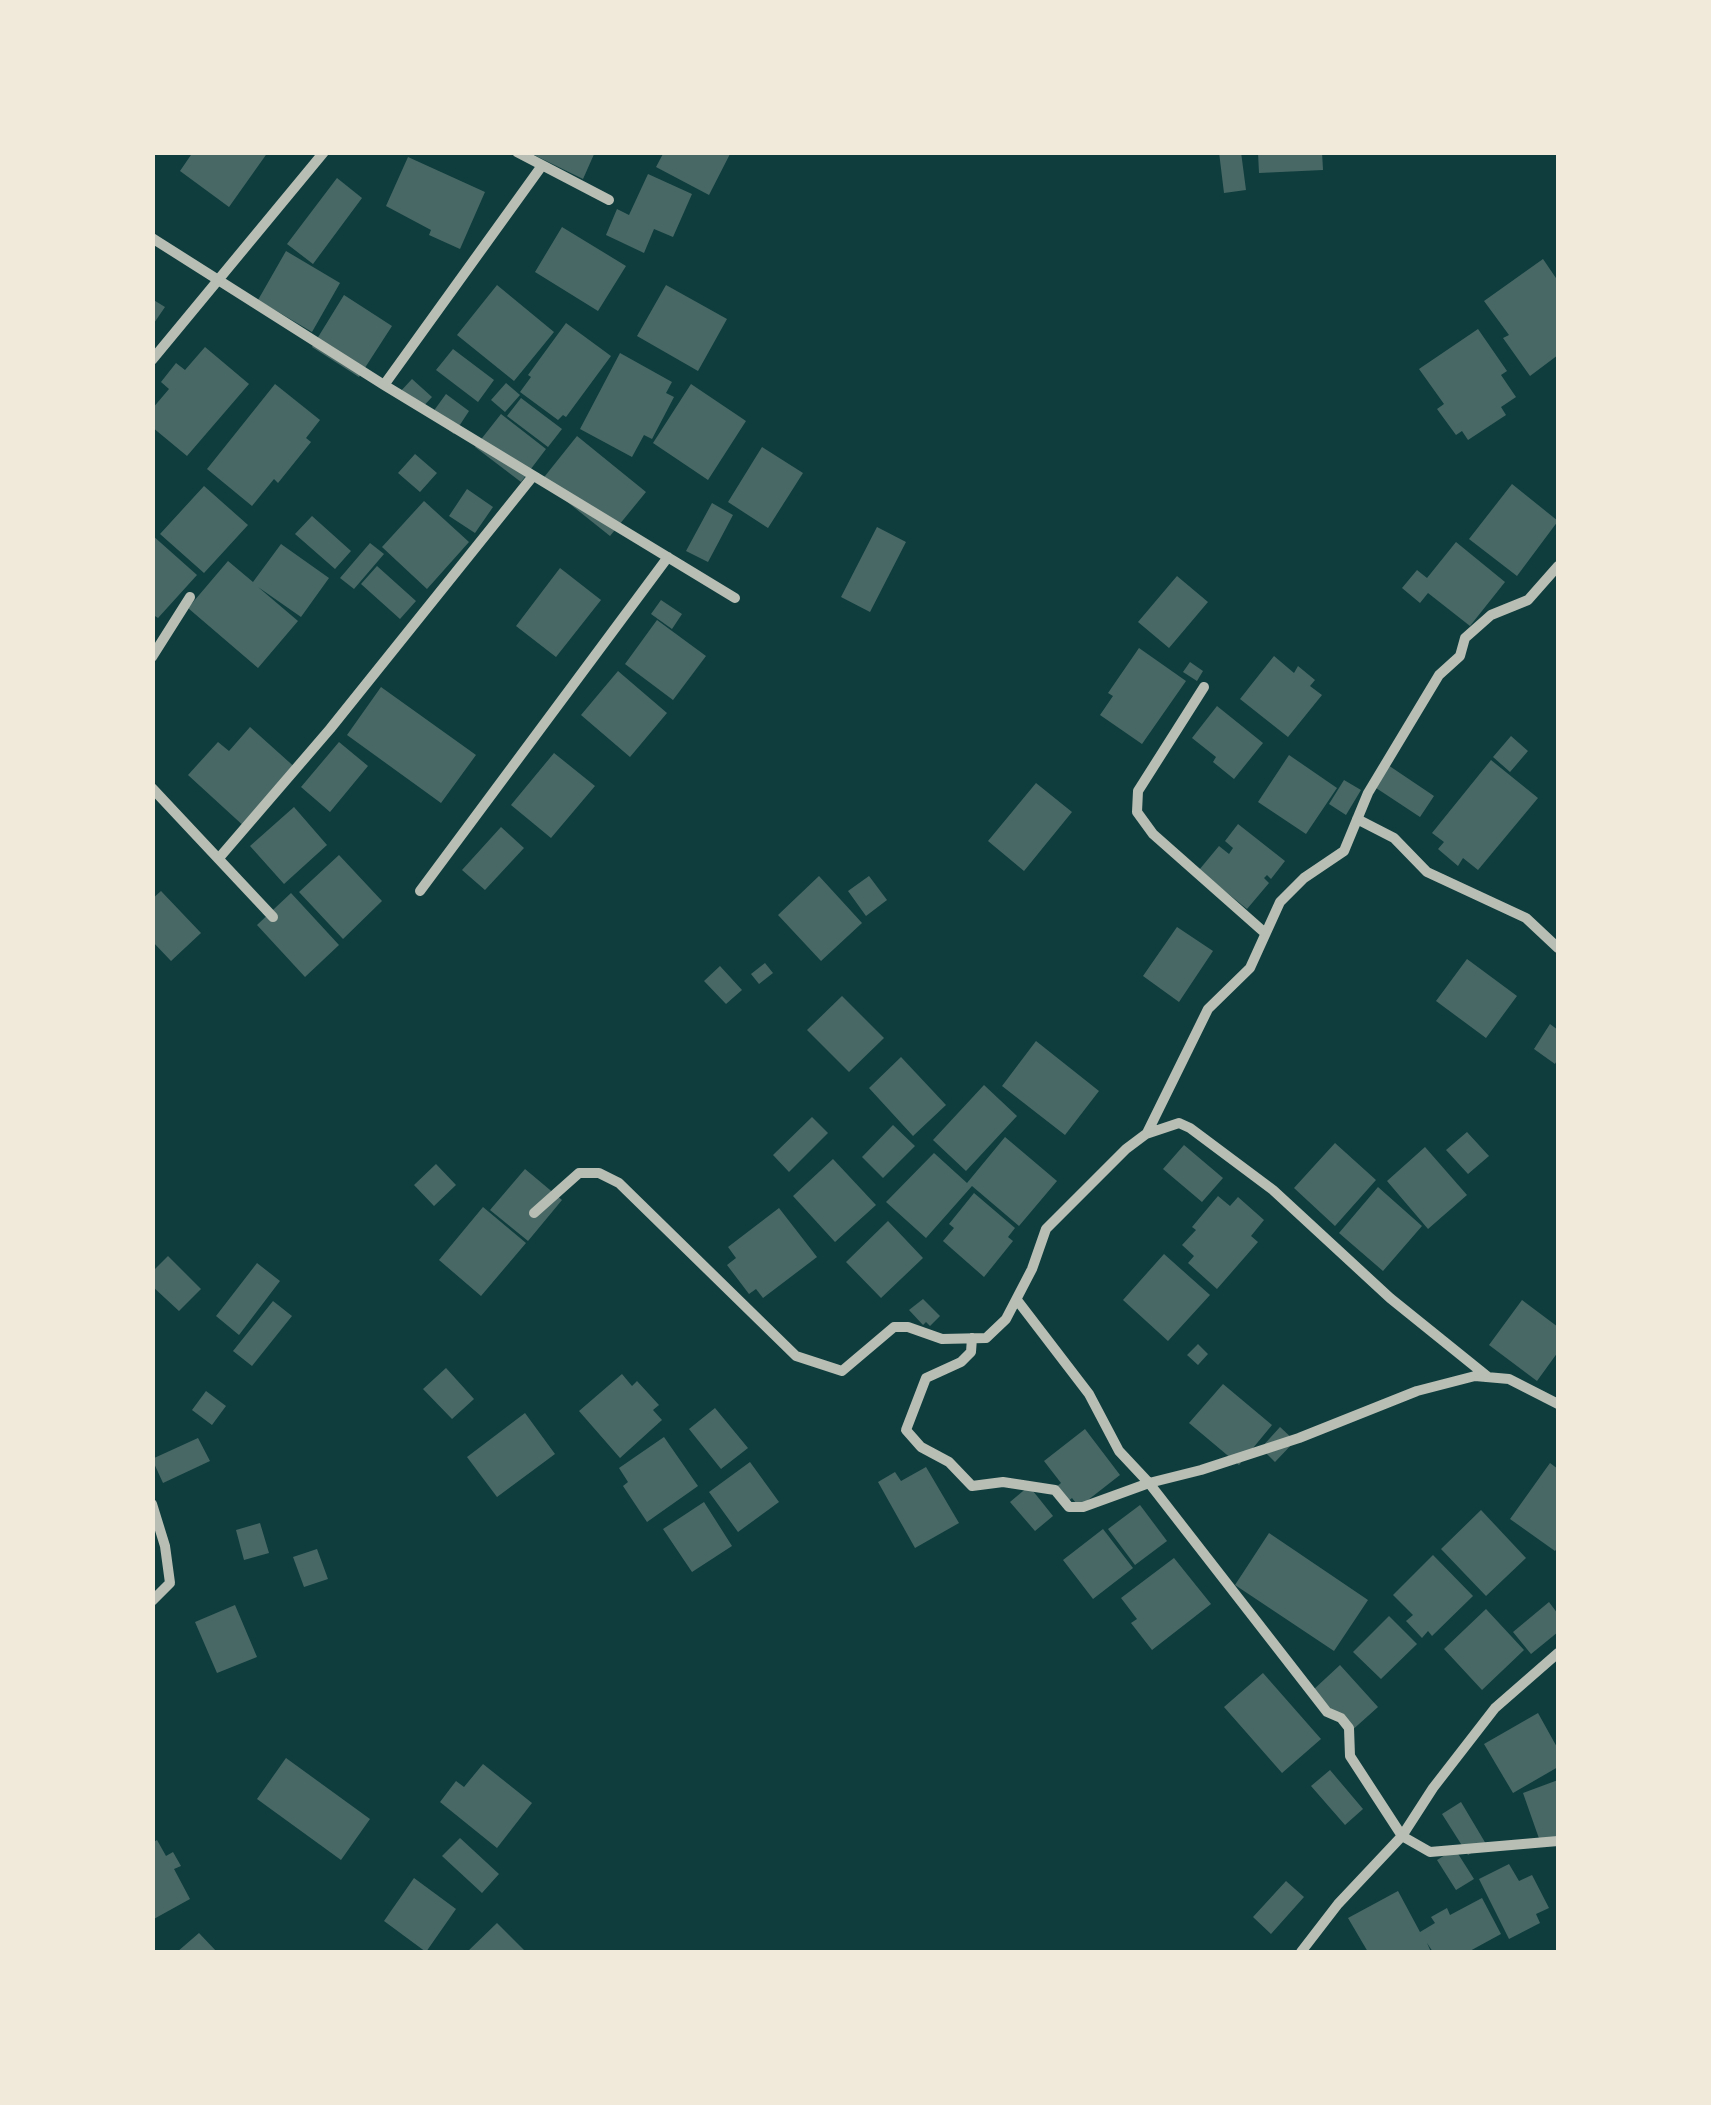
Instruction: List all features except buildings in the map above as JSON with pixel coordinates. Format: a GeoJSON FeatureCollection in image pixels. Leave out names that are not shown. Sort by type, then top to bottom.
{"type":"FeatureCollection","features":[{"type":"Feature","properties":{"kind":"street"},"geometry":{"type":"LineString","coordinates":[[152,360],[324,152]]}},
{"type":"Feature","properties":{"kind":"street"},"geometry":{"type":"LineString","coordinates":[[517,152],[609,200]]}},
{"type":"Feature","properties":{"kind":"street"},"geometry":{"type":"LineString","coordinates":[[384,384],[542,166]]}},
{"type":"Feature","properties":{"kind":"street"},"geometry":{"type":"LineString","coordinates":[[152,238],[736,598]]}},
{"type":"Feature","properties":{"kind":"street"},"geometry":{"type":"LineString","coordinates":[[219,858],[330,729],[533,476]]}},
{"type":"Feature","properties":{"kind":"street"},"geometry":{"type":"LineString","coordinates":[[420,891],[668,558]]}},
{"type":"Feature","properties":{"kind":"street"},"geometry":{"type":"LineString","coordinates":[[1146,1134],[1208,1009],[1250,968],[1280,902],[1304,878],[1344,851],[1368,792],[1439,674],[1460,656],[1466,638],[1491,614],[1528,600],[1558,566]]}},
{"type":"Feature","properties":{"kind":"street"},"geometry":{"type":"LineString","coordinates":[[152,657],[190,597]]}},
{"type":"Feature","properties":{"kind":"street"},"geometry":{"type":"LineString","coordinates":[[1204,686],[1138,791],[1138,812],[1152,834],[1265,933]]}},
{"type":"Feature","properties":{"kind":"street"},"geometry":{"type":"LineString","coordinates":[[152,788],[273,916]]}},
{"type":"Feature","properties":{"kind":"street"},"geometry":{"type":"LineString","coordinates":[[1357,820],[1394,838],[1427,872],[1526,918],[1558,948]]}},
{"type":"Feature","properties":{"kind":"street"},"geometry":{"type":"LineString","coordinates":[[534,1213],[579,1173],[598,1173],[619,1183],[796,1356],[842,1370],[894,1326],[942,1339],[986,1338],[1006,1320],[1032,1269],[1046,1230],[1126,1149],[1146,1134],[1179,1123],[1273,1190],[1390,1298],[1488,1378]]}},
{"type":"Feature","properties":{"kind":"street"},"geometry":{"type":"LineString","coordinates":[[1016,1300],[1089,1394],[1119,1451],[1149,1482],[1328,1712],[1341,1718],[1349,1728],[1350,1756],[1402,1836],[1430,1852],[1558,1841]]}},
{"type":"Feature","properties":{"kind":"street"},"geometry":{"type":"LineString","coordinates":[[972,1338],[971,1352],[961,1362],[926,1378],[906,1430],[921,1447],[949,1462],[972,1486],[1003,1482],[1055,1490],[1069,1507],[1083,1507],[1149,1482],[1201,1470],[1299,1438],[1416,1391],[1475,1376],[1508,1379],[1558,1404]]}},
{"type":"Feature","properties":{"kind":"street"},"geometry":{"type":"LineString","coordinates":[[152,1504],[165,1546],[170,1583],[152,1600]]}},
{"type":"Feature","properties":{"kind":"street"},"geometry":{"type":"LineString","coordinates":[[1301,1952],[1338,1904],[1402,1836],[1432,1788],[1495,1708],[1558,1653]]}}]}
